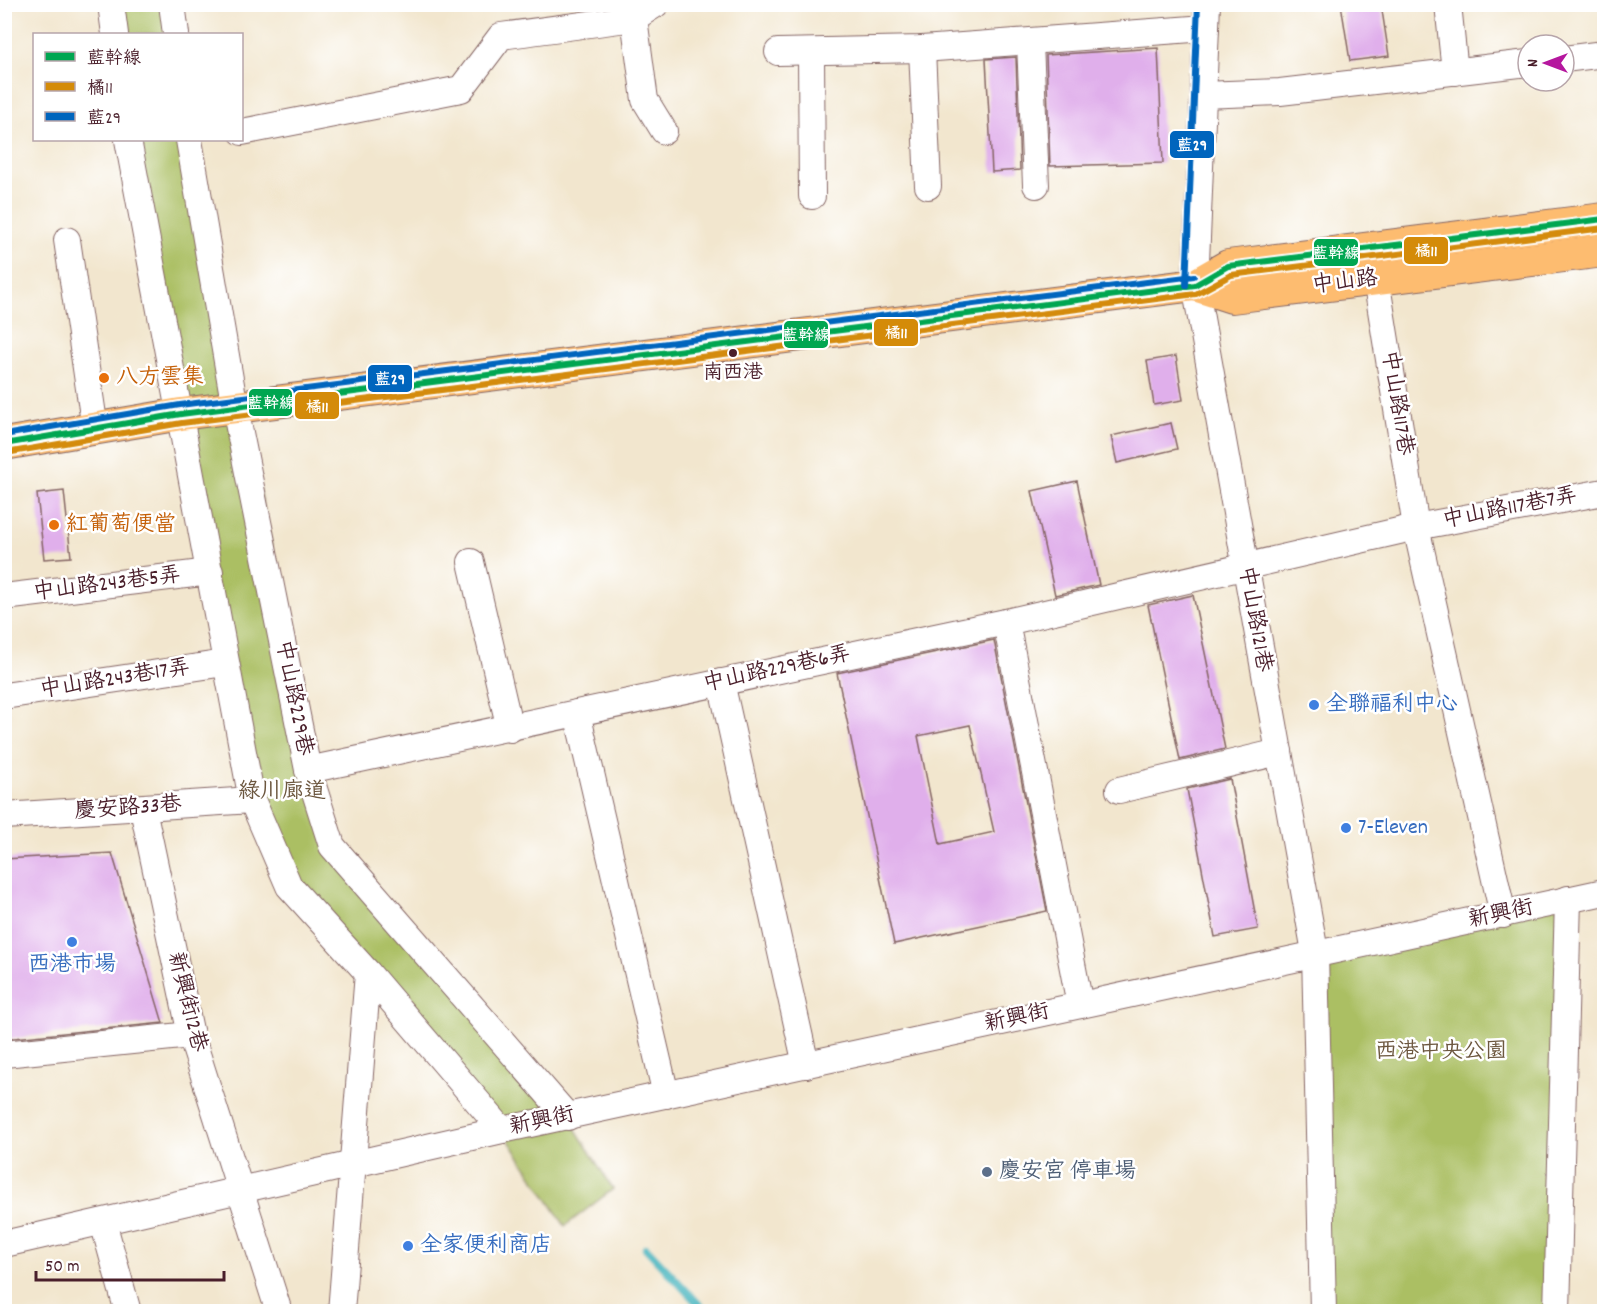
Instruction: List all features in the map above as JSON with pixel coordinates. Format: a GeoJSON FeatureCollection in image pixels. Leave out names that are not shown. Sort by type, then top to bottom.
{"type":"FeatureCollection","features":[{"type":"Feature","properties":{"kind":"main road","name":"中山路"},"geometry":{"type":"LineString","coordinates":[[4,444],[181,414],[1195,285],[1228,266],[1605,219]]}},
{"type":"Feature","properties":{"kind":"main road","name":"中山路"},"geometry":{"type":"LineString","coordinates":[[1195,285],[1232,297],[1605,251]]}},
{"type":"Feature","properties":{"kind":"street"},"geometry":{"type":"LineString","coordinates":[[111,4],[115,33]]}},
{"type":"Feature","properties":{"kind":"street"},"geometry":{"type":"LineString","coordinates":[[172,4],[176,33]]}},
{"type":"Feature","properties":{"kind":"street"},"geometry":{"type":"LineString","coordinates":[[243,132],[461,89],[501,36],[634,18],[656,4]]}},
{"type":"Feature","properties":{"kind":"street"},"geometry":{"type":"LineString","coordinates":[[1448,4],[1455,72]]}},
{"type":"Feature","properties":{"kind":"street"},"geometry":{"type":"LineString","coordinates":[[778,52],[811,53],[1030,43],[1206,16]]}},
{"type":"Feature","properties":{"kind":"street","name":"中山路121巷"},"geometry":{"type":"LineString","coordinates":[[1206,16],[1195,285],[1315,952],[1323,1311]]}},
{"type":"Feature","properties":{"kind":"street"},"geometry":{"type":"LineString","coordinates":[[634,18],[645,100],[664,131]]}},
{"type":"Feature","properties":{"kind":"street"},"geometry":{"type":"LineString","coordinates":[[1030,43],[1036,185]]}},
{"type":"Feature","properties":{"kind":"street"},"geometry":{"type":"LineString","coordinates":[[922,49],[928,186]]}},
{"type":"Feature","properties":{"kind":"street"},"geometry":{"type":"LineString","coordinates":[[811,53],[812,196]]}},
{"type":"Feature","properties":{"kind":"street"},"geometry":{"type":"LineString","coordinates":[[1576,58],[1605,54]]}},
{"type":"Feature","properties":{"kind":"street"},"geometry":{"type":"LineString","coordinates":[[1203,95],[1280,92],[1516,64]]}},
{"type":"Feature","properties":{"kind":"street"},"geometry":{"type":"LineString","coordinates":[[128,141],[252,800],[289,886],[368,973],[502,1130]]}},
{"type":"Feature","properties":{"kind":"street","name":"中山路229巷"},"geometry":{"type":"LineString","coordinates":[[194,141],[235,408],[308,770],[332,846],[568,1117]]}},
{"type":"Feature","properties":{"kind":"street"},"geometry":{"type":"LineString","coordinates":[[67,240],[94,429]]}},
{"type":"Feature","properties":{"kind":"street","name":"中山路117巷"},"geometry":{"type":"LineString","coordinates":[[1376,279],[1416,527],[1503,915]]}},
{"type":"Feature","properties":{"kind":"street","name":"中山路117巷7弄"},"geometry":{"type":"LineString","coordinates":[[1245,566],[1416,527],[1605,492]]}},
{"type":"Feature","properties":{"kind":"street"},"geometry":{"type":"LineString","coordinates":[[471,562],[510,729]]}},
{"type":"Feature","properties":{"kind":"street","name":"中山路229巷6弄"},"geometry":{"type":"LineString","coordinates":[[308,770],[1006,622],[1245,566]]}},
{"type":"Feature","properties":{"kind":"street","name":"中山路243巷5弄"},"geometry":{"type":"LineString","coordinates":[[4,597],[210,572]]}},
{"type":"Feature","properties":{"kind":"street","name":"新興街"},"geometry":{"type":"LineString","coordinates":[[1006,622],[1080,1005]]}},
{"type":"Feature","properties":{"kind":"street","name":"中山路243巷17弄"},"geometry":{"type":"LineString","coordinates":[[4,696],[225,663]]}},
{"type":"Feature","properties":{"kind":"street"},"geometry":{"type":"LineString","coordinates":[[721,682],[806,1065]]}},
{"type":"Feature","properties":{"kind":"street"},"geometry":{"type":"LineString","coordinates":[[577,713],[666,1095]]}},
{"type":"Feature","properties":{"kind":"street"},"geometry":{"type":"LineString","coordinates":[[1119,790],[1279,752]]}},
{"type":"Feature","properties":{"kind":"street","name":"慶安路33巷"},"geometry":{"type":"LineString","coordinates":[[4,816],[143,809],[252,800]]}},
{"type":"Feature","properties":{"kind":"street","name":"新興街12巷"},"geometry":{"type":"LineString","coordinates":[[143,809],[191,1035],[279,1311]]}},
{"type":"Feature","properties":{"kind":"street","name":"新興街"},"geometry":{"type":"LineString","coordinates":[[4,1244],[502,1130],[1315,952],[1503,915],[1605,892]]}},
{"type":"Feature","properties":{"kind":"street"},"geometry":{"type":"LineString","coordinates":[[1557,1311],[1568,899]]}},
{"type":"Feature","properties":{"kind":"street"},"geometry":{"type":"LineString","coordinates":[[341,1311],[368,973]]}},
{"type":"Feature","properties":{"kind":"street"},"geometry":{"type":"LineString","coordinates":[[4,1054],[191,1035]]}},
{"type":"Feature","properties":{"kind":"street"},"geometry":{"type":"LineString","coordinates":[[103,1222],[128,1311]]}},
{"type":"Feature","properties":{"kind":"green space"},"geometry":{"type":"Polygon","coordinates":[[[111,5],[172,5],[176,33],[115,33],[111,5]]]}},
{"type":"Feature","properties":{"kind":"green space","name":"綠川廊道"},"geometry":{"type":"Polygon","coordinates":[[[128,141],[189,141],[332,846],[568,1117],[613,1189],[565,1226],[502,1130],[289,886],[252,800],[128,141]]]}},
{"type":"Feature","properties":{"kind":"green space","name":"西港中央公園"},"geometry":{"type":"Polygon","coordinates":[[[1568,899],[1556,1311],[1323,1311],[1315,952],[1568,899]]]}},
{"type":"Feature","properties":{"kind":"building"},"geometry":{"type":"Polygon","coordinates":[[[1341,4],[1381,4],[1389,56],[1350,61],[1341,4]]]}},
{"type":"Feature","properties":{"kind":"building"},"geometry":{"type":"Polygon","coordinates":[[[1158,48],[1163,163],[1050,166],[1046,55],[1158,48]]]}},
{"type":"Feature","properties":{"kind":"building"},"geometry":{"type":"Polygon","coordinates":[[[1016,57],[1020,170],[992,172],[986,59],[1016,57]]]}},
{"type":"Feature","properties":{"kind":"building"},"geometry":{"type":"Polygon","coordinates":[[[1176,356],[1183,400],[1154,405],[1147,361],[1176,356]]]}},
{"type":"Feature","properties":{"kind":"building"},"geometry":{"type":"Polygon","coordinates":[[[1171,423],[1177,449],[1117,463],[1111,436],[1171,423]]]}},
{"type":"Feature","properties":{"kind":"building"},"geometry":{"type":"Polygon","coordinates":[[[1077,481],[1099,585],[1055,595],[1032,491],[1077,481]]]}},
{"type":"Feature","properties":{"kind":"building","name":"紅葡萄便當"},"geometry":{"type":"Polygon","coordinates":[[[64,491],[71,557],[44,559],[37,494],[64,491]]]}},
{"type":"Feature","properties":{"kind":"building"},"geometry":{"type":"Polygon","coordinates":[[[1193,595],[1225,749],[1180,760],[1148,605],[1193,595]]]}},
{"type":"Feature","properties":{"kind":"building"},"geometry":{"type":"Polygon","coordinates":[[[994,640],[1047,911],[894,944],[837,673],[994,640]],[[970,725],[918,736],[940,844],[994,832],[970,725]]]}},
{"type":"Feature","properties":{"kind":"building"},"geometry":{"type":"Polygon","coordinates":[[[1230,779],[1258,929],[1215,937],[1187,789],[1230,779]]]}},
{"type":"Feature","properties":{"kind":"building","name":"西港市場"},"geometry":{"type":"Polygon","coordinates":[[[112,853],[163,1023],[4,1039],[4,859],[112,853]]]}},
{"type":"Feature","properties":{"kind":"waterway"},"geometry":{"type":"LineString","coordinates":[[646,1248],[706,1312]]}},
{"type":"Feature","properties":{"kind":"transit line","name":"藍29"},"geometry":{"type":"LineString","coordinates":[[1186,285],[1198,4]]}},
{"type":"Feature","properties":{"kind":"transit line","name":"藍幹線"},"geometry":{"type":"LineString","coordinates":[[4,444],[181,414],[1195,285],[1228,266],[1604,219]]}},
{"type":"Feature","properties":{"kind":"transit line","name":"橘11"},"geometry":{"type":"LineString","coordinates":[[6,453],[182,423],[1196,294],[1231,275],[1604,228]]}},
{"type":"Feature","properties":{"kind":"transit line","name":"藍29"},"geometry":{"type":"LineString","coordinates":[[4,435],[180,405],[1194,276]]}},
{"type":"Feature","properties":{"kind":"place","name":"南西港"},"geometry":{"type":"Point","coordinates":[733,353]}},
{"type":"Feature","properties":{"kind":"place","name":"八方雲集"},"geometry":{"type":"Point","coordinates":[104,378]}},
{"type":"Feature","properties":{"kind":"place","name":"紅葡萄便當"},"geometry":{"type":"Point","coordinates":[54,525]}},
{"type":"Feature","properties":{"kind":"place","name":"全聯福利中心"},"geometry":{"type":"Point","coordinates":[1314,705]}},
{"type":"Feature","properties":{"kind":"place","name":"7-Eleven"},"geometry":{"type":"Point","coordinates":[1346,828]}},
{"type":"Feature","properties":{"kind":"place","name":"西港市場"},"geometry":{"type":"Point","coordinates":[72,942]}},
{"type":"Feature","properties":{"kind":"place","name":"慶安宮 停車場"},"geometry":{"type":"Point","coordinates":[987,1172]}},
{"type":"Feature","properties":{"kind":"place","name":"全家便利商店"},"geometry":{"type":"Point","coordinates":[408,1246]}}]}
